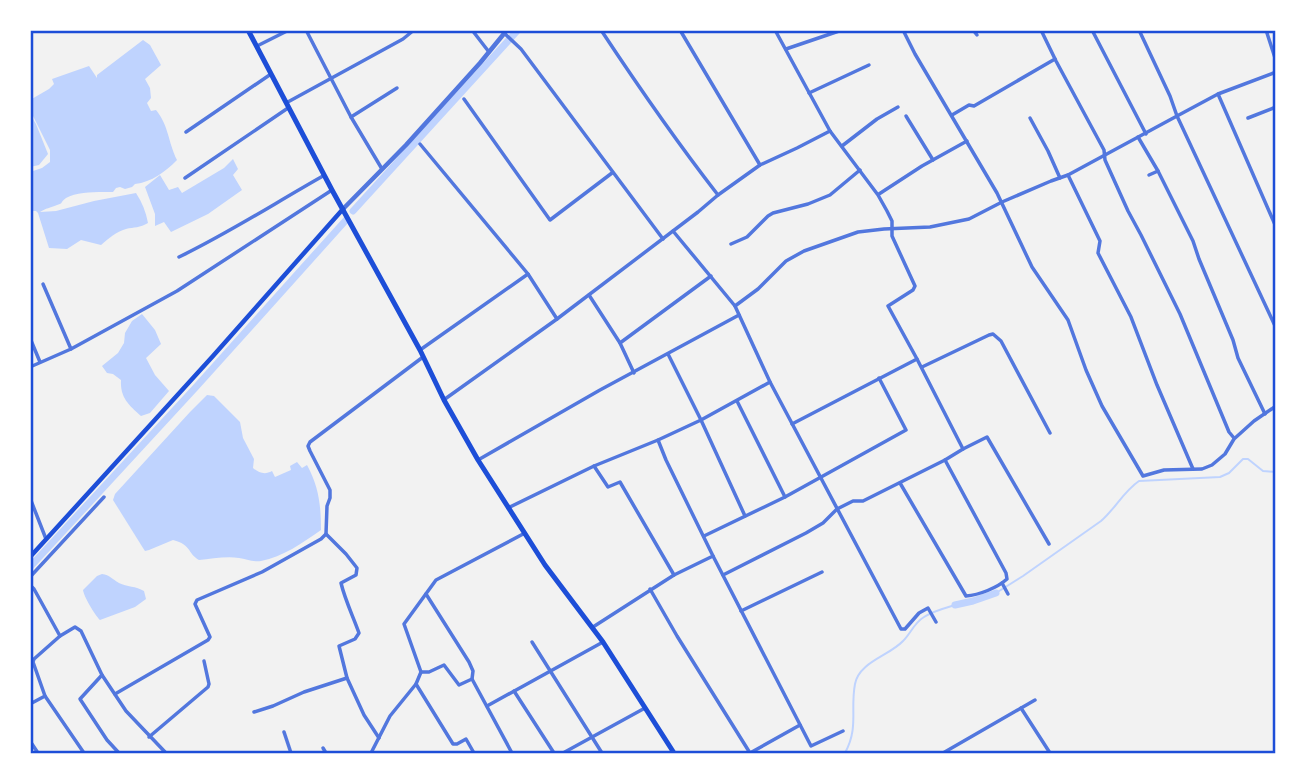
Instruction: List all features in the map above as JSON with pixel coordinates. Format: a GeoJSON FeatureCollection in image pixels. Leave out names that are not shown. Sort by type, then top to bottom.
{"type":"FeatureCollection","features":[{"type":"Feature","properties":{"kind":"main road"},"geometry":{"type":"LineString","coordinates":[[248,30],[478,460],[545,565],[593,627],[674,753]]}},
{"type":"Feature","properties":{"kind":"main road"},"geometry":{"type":"LineString","coordinates":[[30,557],[343,209]]}},
{"type":"Feature","properties":{"kind":"street"},"geometry":{"type":"LineString","coordinates":[[257,46],[289,30]]}},
{"type":"Feature","properties":{"kind":"street"},"geometry":{"type":"LineString","coordinates":[[306,30],[351,117],[382,169]]}},
{"type":"Feature","properties":{"kind":"street"},"geometry":{"type":"LineString","coordinates":[[185,178],[288,105],[403,39],[414,30]]}},
{"type":"Feature","properties":{"kind":"street"},"geometry":{"type":"LineString","coordinates":[[472,30],[489,52]]}},
{"type":"Feature","properties":{"kind":"street"},"geometry":{"type":"LineString","coordinates":[[601,30],[648,101],[718,195]]}},
{"type":"Feature","properties":{"kind":"street"},"geometry":{"type":"LineString","coordinates":[[680,30],[760,165]]}},
{"type":"Feature","properties":{"kind":"street"},"geometry":{"type":"LineString","coordinates":[[775,30],[830,131],[878,195],[892,221],[892,236],[915,286],[914,290],[888,306],[963,449]]}},
{"type":"Feature","properties":{"kind":"street"},"geometry":{"type":"LineString","coordinates":[[786,50],[842,30]]}},
{"type":"Feature","properties":{"kind":"street"},"geometry":{"type":"LineString","coordinates":[[903,30],[1002,202],[1032,267],[1068,320],[1102,406],[1143,476],[1164,470],[1202,469],[1220,460],[1234,439],[1276,406]]}},
{"type":"Feature","properties":{"kind":"street"},"geometry":{"type":"LineString","coordinates":[[973,30],[977,35]]}},
{"type":"Feature","properties":{"kind":"street"},"geometry":{"type":"LineString","coordinates":[[1041,30],[1104,150],[1104,156],[1128,211],[1174,302],[1234,439]]}},
{"type":"Feature","properties":{"kind":"street"},"geometry":{"type":"LineString","coordinates":[[1092,30],[1146,134]]}},
{"type":"Feature","properties":{"kind":"street"},"geometry":{"type":"LineString","coordinates":[[1139,30],[1276,328]]}},
{"type":"Feature","properties":{"kind":"street"},"geometry":{"type":"LineString","coordinates":[[1266,30],[1276,61]]}},
{"type":"Feature","properties":{"kind":"street"},"geometry":{"type":"LineString","coordinates":[[343,209],[406,145],[506,33],[663,239]]}},
{"type":"Feature","properties":{"kind":"street"},"geometry":{"type":"LineString","coordinates":[[952,115],[969,105],[974,106],[1055,59]]}},
{"type":"Feature","properties":{"kind":"street"},"geometry":{"type":"LineString","coordinates":[[809,93],[869,65]]}},
{"type":"Feature","properties":{"kind":"street"},"geometry":{"type":"LineString","coordinates":[[734,306],[758,289],[793,256],[859,232],[930,227],[970,219],[1002,202],[1068,175],[1218,94],[1276,72]]}},
{"type":"Feature","properties":{"kind":"street"},"geometry":{"type":"LineString","coordinates":[[186,132],[271,74]]}},
{"type":"Feature","properties":{"kind":"street"},"geometry":{"type":"LineString","coordinates":[[351,117],[397,88]]}},
{"type":"Feature","properties":{"kind":"street"},"geometry":{"type":"LineString","coordinates":[[1218,94],[1276,227]]}},
{"type":"Feature","properties":{"kind":"street"},"geometry":{"type":"LineString","coordinates":[[464,99],[550,220],[612,173]]}},
{"type":"Feature","properties":{"kind":"street"},"geometry":{"type":"LineString","coordinates":[[842,146],[877,119],[898,107]]}},
{"type":"Feature","properties":{"kind":"street"},"geometry":{"type":"LineString","coordinates":[[1248,118],[1276,107]]}},
{"type":"Feature","properties":{"kind":"street"},"geometry":{"type":"LineString","coordinates":[[906,116],[933,160]]}},
{"type":"Feature","properties":{"kind":"street"},"geometry":{"type":"LineString","coordinates":[[1030,118],[1060,178]]}},
{"type":"Feature","properties":{"kind":"street"},"geometry":{"type":"LineString","coordinates":[[444,400],[557,319],[760,165],[830,131]]}},
{"type":"Feature","properties":{"kind":"street"},"geometry":{"type":"LineString","coordinates":[[1138,137],[1193,241],[1238,358],[1265,414]]}},
{"type":"Feature","properties":{"kind":"street"},"geometry":{"type":"LineString","coordinates":[[878,195],[967,141]]}},
{"type":"Feature","properties":{"kind":"street"},"geometry":{"type":"LineString","coordinates":[[420,144],[528,274],[557,319]]}},
{"type":"Feature","properties":{"kind":"street"},"geometry":{"type":"LineString","coordinates":[[731,244],[747,237],[773,213],[830,195],[860,170]]}},
{"type":"Feature","properties":{"kind":"street"},"geometry":{"type":"LineString","coordinates":[[1149,175],[1158,171]]}},
{"type":"Feature","properties":{"kind":"street"},"geometry":{"type":"LineString","coordinates":[[1068,175],[1100,241],[1098,253],[1131,317],[1193,469]]}},
{"type":"Feature","properties":{"kind":"street"},"geometry":{"type":"LineString","coordinates":[[179,257],[223,235],[324,176]]}},
{"type":"Feature","properties":{"kind":"street"},"geometry":{"type":"LineString","coordinates":[[30,367],[71,349],[177,291],[332,191]]}},
{"type":"Feature","properties":{"kind":"street"},"geometry":{"type":"LineString","coordinates":[[673,231],[734,306],[770,382],[901,629],[905,629],[919,613],[928,608],[936,622]]}},
{"type":"Feature","properties":{"kind":"street"},"geometry":{"type":"LineString","coordinates":[[115,694],[208,640],[210,637],[195,604],[197,600],[262,572],[309,547],[326,534],[330,490],[310,451],[310,442],[528,274]]}},
{"type":"Feature","properties":{"kind":"street"},"geometry":{"type":"LineString","coordinates":[[620,343],[711,276]]}},
{"type":"Feature","properties":{"kind":"street"},"geometry":{"type":"LineString","coordinates":[[43,284],[71,349]]}},
{"type":"Feature","properties":{"kind":"street"},"geometry":{"type":"LineString","coordinates":[[589,295],[620,343],[634,373]]}},
{"type":"Feature","properties":{"kind":"street"},"geometry":{"type":"LineString","coordinates":[[478,460],[739,315]]}},
{"type":"Feature","properties":{"kind":"street"},"geometry":{"type":"LineString","coordinates":[[922,368],[993,334],[1001,341],[1050,433]]}},
{"type":"Feature","properties":{"kind":"street"},"geometry":{"type":"LineString","coordinates":[[30,338],[40,362]]}},
{"type":"Feature","properties":{"kind":"street"},"geometry":{"type":"LineString","coordinates":[[668,354],[746,516]]}},
{"type":"Feature","properties":{"kind":"street"},"geometry":{"type":"LineString","coordinates":[[792,424],[917,359]]}},
{"type":"Feature","properties":{"kind":"street"},"geometry":{"type":"LineString","coordinates":[[704,536],[785,497],[906,430],[879,378]]}},
{"type":"Feature","properties":{"kind":"street"},"geometry":{"type":"LineString","coordinates":[[508,508],[594,466],[701,420],[770,382]]}},
{"type":"Feature","properties":{"kind":"street"},"geometry":{"type":"LineString","coordinates":[[737,401],[785,497]]}},
{"type":"Feature","properties":{"kind":"street"},"geometry":{"type":"LineString","coordinates":[[723,575],[824,523],[837,509],[853,501],[863,501],[987,437],[1049,544]]}},
{"type":"Feature","properties":{"kind":"street"},"geometry":{"type":"LineString","coordinates":[[658,440],[713,556],[811,746],[843,731]]}},
{"type":"Feature","properties":{"kind":"street"},"geometry":{"type":"LineString","coordinates":[[900,483],[966,596],[1002,583],[1007,579],[1006,573],[944,460]]}},
{"type":"Feature","properties":{"kind":"street"},"geometry":{"type":"LineString","coordinates":[[594,466],[608,487],[620,482],[674,575]]}},
{"type":"Feature","properties":{"kind":"street"},"geometry":{"type":"LineString","coordinates":[[30,498],[46,539]]}},
{"type":"Feature","properties":{"kind":"street"},"geometry":{"type":"LineString","coordinates":[[30,577],[104,498]]}},
{"type":"Feature","properties":{"kind":"street"},"geometry":{"type":"LineString","coordinates":[[371,753],[390,716],[416,684],[421,673],[404,624],[436,580],[525,533]]}},
{"type":"Feature","properties":{"kind":"street"},"geometry":{"type":"LineString","coordinates":[[326,534],[357,568],[356,575],[341,583],[359,633],[355,639],[339,646],[347,678],[364,715],[379,738]]}},
{"type":"Feature","properties":{"kind":"street"},"geometry":{"type":"LineString","coordinates":[[593,627],[650,589],[713,556]]}},
{"type":"Feature","properties":{"kind":"street"},"geometry":{"type":"LineString","coordinates":[[741,611],[822,572]]}},
{"type":"Feature","properties":{"kind":"street"},"geometry":{"type":"LineString","coordinates":[[1002,583],[1008,594]]}},
{"type":"Feature","properties":{"kind":"street"},"geometry":{"type":"LineString","coordinates":[[30,585],[60,636]]}},
{"type":"Feature","properties":{"kind":"street"},"geometry":{"type":"LineString","coordinates":[[650,589],[750,753],[800,725]]}},
{"type":"Feature","properties":{"kind":"street"},"geometry":{"type":"LineString","coordinates":[[426,594],[470,662],[472,679],[512,753]]}},
{"type":"Feature","properties":{"kind":"street"},"geometry":{"type":"LineString","coordinates":[[85,753],[45,696],[33,662],[60,636],[75,627],[81,631],[102,675],[126,711],[166,753]]}},
{"type":"Feature","properties":{"kind":"street"},"geometry":{"type":"LineString","coordinates":[[532,642],[602,753]]}},
{"type":"Feature","properties":{"kind":"street"},"geometry":{"type":"LineString","coordinates":[[487,706],[603,642]]}},
{"type":"Feature","properties":{"kind":"street"},"geometry":{"type":"LineString","coordinates":[[149,737],[208,687],[204,661]]}},
{"type":"Feature","properties":{"kind":"street"},"geometry":{"type":"LineString","coordinates":[[421,673],[444,665],[459,685],[472,679]]}},
{"type":"Feature","properties":{"kind":"street"},"geometry":{"type":"LineString","coordinates":[[102,675],[80,699],[107,740],[119,753]]}},
{"type":"Feature","properties":{"kind":"street"},"geometry":{"type":"LineString","coordinates":[[254,712],[347,678]]}},
{"type":"Feature","properties":{"kind":"street"},"geometry":{"type":"LineString","coordinates":[[416,684],[453,744],[466,739],[474,753]]}},
{"type":"Feature","properties":{"kind":"street"},"geometry":{"type":"LineString","coordinates":[[514,691],[554,753]]}},
{"type":"Feature","properties":{"kind":"street"},"geometry":{"type":"LineString","coordinates":[[30,704],[45,696]]}},
{"type":"Feature","properties":{"kind":"street"},"geometry":{"type":"LineString","coordinates":[[943,753],[1035,700]]}},
{"type":"Feature","properties":{"kind":"street"},"geometry":{"type":"LineString","coordinates":[[563,753],[645,708]]}},
{"type":"Feature","properties":{"kind":"street"},"geometry":{"type":"LineString","coordinates":[[1021,708],[1050,753]]}},
{"type":"Feature","properties":{"kind":"street"},"geometry":{"type":"LineString","coordinates":[[285,732],[291,753]]}},
{"type":"Feature","properties":{"kind":"street"},"geometry":{"type":"LineString","coordinates":[[30,741],[38,753]]}},
{"type":"Feature","properties":{"kind":"water"},"geometry":{"type":"Polygon","coordinates":[[[143,40],[150,45],[161,65],[145,79],[151,98],[147,103],[151,111],[156,110],[163,122],[177,160],[158,176],[132,187],[116,188],[113,192],[77,194],[40,212],[56,211],[136,193],[148,223],[119,232],[101,245],[81,240],[67,249],[49,248],[38,213],[30,211],[30,172],[50,162],[50,150],[30,110],[30,100],[49,89],[54,84],[52,79],[89,66],[97,78],[97,75],[143,40]]]}},
{"type":"Feature","properties":{"kind":"water"},"geometry":{"type":"Polygon","coordinates":[[[30,114],[48,154],[39,165],[30,167],[30,114]]]}},
{"type":"Feature","properties":{"kind":"water"},"geometry":{"type":"Polygon","coordinates":[[[233,159],[238,169],[233,175],[242,190],[208,214],[171,232],[164,222],[155,226],[155,214],[145,187],[160,175],[169,190],[178,187],[182,193],[224,168],[233,159]]]}},
{"type":"Feature","properties":{"kind":"water"},"geometry":{"type":"Polygon","coordinates":[[[142,314],[155,330],[161,344],[146,358],[155,375],[169,391],[150,413],[141,416],[124,396],[121,380],[107,373],[102,366],[118,353],[132,321],[142,314]]]}},
{"type":"Feature","properties":{"kind":"water"},"geometry":{"type":"Polygon","coordinates":[[[207,395],[214,396],[240,422],[243,438],[254,459],[255,470],[264,473],[272,471],[275,477],[291,470],[290,466],[297,462],[302,468],[307,465],[318,497],[321,530],[285,553],[261,561],[229,557],[199,560],[183,544],[173,540],[145,551],[113,500],[115,494],[207,395]]]}},
{"type":"Feature","properties":{"kind":"water"},"geometry":{"type":"Polygon","coordinates":[[[102,574],[144,591],[146,599],[135,607],[100,620],[83,590],[102,574]]]}},
{"type":"Feature","properties":{"kind":"waterway"},"geometry":{"type":"LineString","coordinates":[[353,211],[518,30]]}},
{"type":"Feature","properties":{"kind":"waterway"},"geometry":{"type":"LineString","coordinates":[[30,567],[346,220]]}},
{"type":"Feature","properties":{"kind":"waterway"},"geometry":{"type":"LineString","coordinates":[[996,593],[1101,521],[1139,481],[1220,477],[1229,473],[1243,459],[1248,459],[1263,471],[1276,472]]}},
{"type":"Feature","properties":{"kind":"waterway"},"geometry":{"type":"LineString","coordinates":[[955,605],[996,593]]}},
{"type":"Feature","properties":{"kind":"waterway"},"geometry":{"type":"LineString","coordinates":[[845,753],[852,735],[855,684],[862,670],[897,646],[924,617],[955,605]]}}]}
